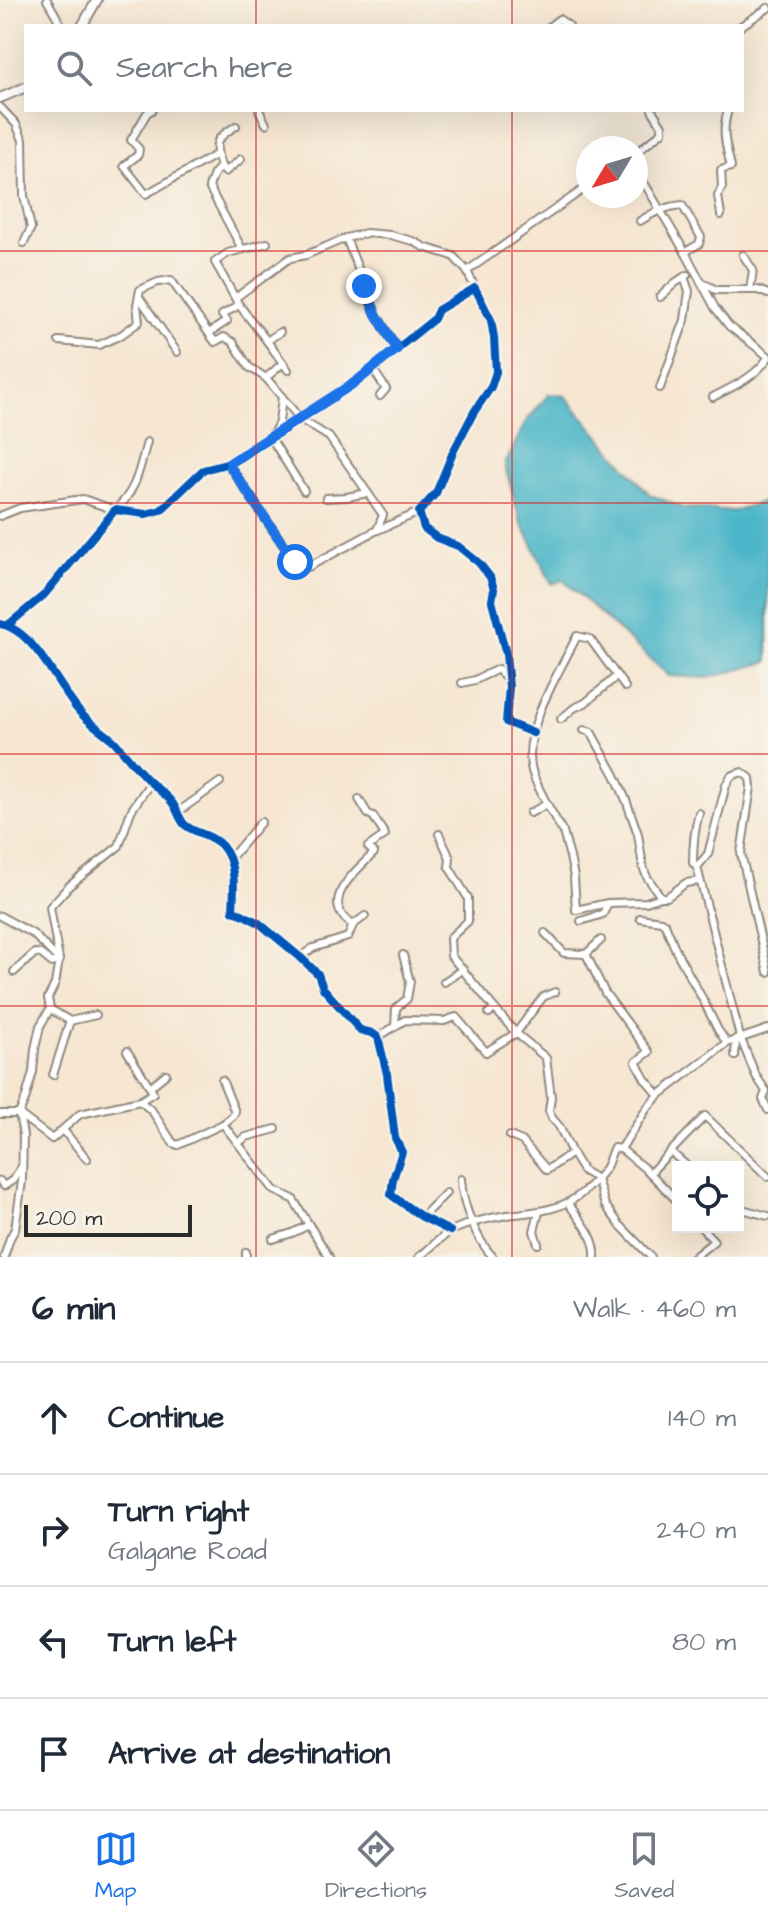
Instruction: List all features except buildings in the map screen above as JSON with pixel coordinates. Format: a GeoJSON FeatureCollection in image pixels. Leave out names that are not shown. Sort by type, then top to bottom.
{"type":"FeatureCollection","features":[{"type":"Feature","properties":{"kind":"street"},"geometry":{"type":"LineString","coordinates":[[47,0],[61,24]]}},
{"type":"Feature","properties":{"kind":"street"},"geometry":{"type":"LineString","coordinates":[[83,24],[97,0]]}},
{"type":"Feature","properties":{"kind":"street"},"geometry":{"type":"LineString","coordinates":[[744,24],[768,8]]}},
{"type":"Feature","properties":{"kind":"street"},"geometry":{"type":"LineString","coordinates":[[0,98],[24,88]]}},
{"type":"Feature","properties":{"kind":"street"},"geometry":{"type":"LineString","coordinates":[[0,107],[16,124],[23,140],[24,196],[31,228],[24,243]]}},
{"type":"Feature","properties":{"kind":"street"},"geometry":{"type":"LineString","coordinates":[[149,112],[131,140],[139,149],[138,155],[124,166],[146,194],[217,154]]}},
{"type":"Feature","properties":{"kind":"street"},"geometry":{"type":"LineString","coordinates":[[260,112],[266,124]]}},
{"type":"Feature","properties":{"kind":"street"},"geometry":{"type":"LineString","coordinates":[[648,143],[662,132],[662,126],[653,112]]}},
{"type":"Feature","properties":{"kind":"street"},"geometry":{"type":"LineString","coordinates":[[721,215],[718,196],[722,187],[721,170],[731,167],[723,125],[727,112]]}},
{"type":"Feature","properties":{"kind":"street"},"geometry":{"type":"LineString","coordinates":[[236,126],[220,136],[215,147],[225,172],[241,159]]}},
{"type":"Feature","properties":{"kind":"street"},"geometry":{"type":"LineString","coordinates":[[221,166],[209,187],[242,249]]}},
{"type":"Feature","properties":{"kind":"street"},"geometry":{"type":"LineString","coordinates":[[648,189],[715,308],[729,326],[768,357],[749,378],[713,397]]}},
{"type":"Feature","properties":{"kind":"street"},"geometry":{"type":"LineString","coordinates":[[467,271],[576,194]]}},
{"type":"Feature","properties":{"kind":"street"},"geometry":{"type":"LineString","coordinates":[[640,221],[655,212],[682,205],[701,237],[699,244],[685,252]]}},
{"type":"Feature","properties":{"kind":"street"},"geometry":{"type":"LineString","coordinates":[[235,298],[290,258],[366,233],[390,235],[453,256],[467,271],[491,322],[495,357]]}},
{"type":"Feature","properties":{"kind":"street"},"geometry":{"type":"LineString","coordinates":[[346,238],[376,314],[397,349]]}},
{"type":"Feature","properties":{"kind":"street"},"geometry":{"type":"LineString","coordinates":[[266,378],[285,366],[239,305],[215,262],[228,253],[267,243]]}},
{"type":"Feature","properties":{"kind":"street"},"geometry":{"type":"LineString","coordinates":[[743,255],[753,270],[750,290]]}},
{"type":"Feature","properties":{"kind":"street"},"geometry":{"type":"LineString","coordinates":[[660,297],[694,272]]}},
{"type":"Feature","properties":{"kind":"street"},"geometry":{"type":"LineString","coordinates":[[660,388],[685,320],[689,291],[684,277]]}},
{"type":"Feature","properties":{"kind":"street"},"geometry":{"type":"LineString","coordinates":[[59,341],[99,345],[121,335],[139,322],[137,305],[140,290],[171,280],[215,342],[224,337],[233,342],[249,367],[266,378],[300,419],[329,437],[383,515],[377,530]]}},
{"type":"Feature","properties":{"kind":"street"},"geometry":{"type":"LineString","coordinates":[[701,282],[716,290],[758,290],[768,294]]}},
{"type":"Feature","properties":{"kind":"street"},"geometry":{"type":"LineString","coordinates":[[0,516],[20,508],[83,499],[115,510],[146,514],[161,510],[203,470],[230,463],[357,381],[434,319],[438,310],[475,288]]}},
{"type":"Feature","properties":{"kind":"street"},"geometry":{"type":"LineString","coordinates":[[308,567],[377,530],[419,512],[436,493],[496,372],[491,320],[475,288]]}},
{"type":"Feature","properties":{"kind":"street"},"geometry":{"type":"LineString","coordinates":[[139,297],[177,352]]}},
{"type":"Feature","properties":{"kind":"street"},"geometry":{"type":"LineString","coordinates":[[209,333],[227,321],[222,315],[239,305]]}},
{"type":"Feature","properties":{"kind":"street"},"geometry":{"type":"LineString","coordinates":[[267,341],[280,332]]}},
{"type":"Feature","properties":{"kind":"street"},"geometry":{"type":"LineString","coordinates":[[372,368],[386,389],[380,396]]}},
{"type":"Feature","properties":{"kind":"street"},"geometry":{"type":"LineString","coordinates":[[271,438],[279,422],[282,397]]}},
{"type":"Feature","properties":{"kind":"street"},"geometry":{"type":"LineString","coordinates":[[271,438],[304,491]]}},
{"type":"Feature","properties":{"kind":"street"},"geometry":{"type":"LineString","coordinates":[[147,442],[136,483],[127,499],[44,595],[4,625],[26,638],[36,649],[79,712],[113,741],[146,778],[173,802],[184,824],[222,845],[234,881],[233,911],[259,923],[300,957],[318,974],[323,988],[360,1030],[378,1037],[387,1074],[395,1138],[402,1152],[391,1195],[422,1217],[450,1231]]}},
{"type":"Feature","properties":{"kind":"street"},"geometry":{"type":"LineString","coordinates":[[230,463],[295,562]]}},
{"type":"Feature","properties":{"kind":"street"},"geometry":{"type":"LineString","coordinates":[[326,498],[367,493]]}},
{"type":"Feature","properties":{"kind":"street"},"geometry":{"type":"LineString","coordinates":[[419,512],[424,528],[437,538],[458,546],[479,563],[490,577],[494,589],[492,601],[506,654],[506,722],[533,733]]}},
{"type":"Feature","properties":{"kind":"street"},"geometry":{"type":"LineString","coordinates":[[625,687],[590,639],[577,636],[534,726],[529,759],[535,781],[563,832],[574,877],[576,910],[608,903],[646,902],[667,897],[686,883],[700,881]]}},
{"type":"Feature","properties":{"kind":"street"},"geometry":{"type":"LineString","coordinates":[[462,683],[498,669],[508,676]]}},
{"type":"Feature","properties":{"kind":"street"},"geometry":{"type":"LineString","coordinates":[[561,719],[617,676]]}},
{"type":"Feature","properties":{"kind":"street"},"geometry":{"type":"LineString","coordinates":[[584,730],[591,732],[615,775],[638,834],[643,867],[661,897]]}},
{"type":"Feature","properties":{"kind":"street"},"geometry":{"type":"LineString","coordinates":[[697,867],[708,854],[726,785],[731,776],[742,772],[750,778],[751,787],[741,853],[768,972]]}},
{"type":"Feature","properties":{"kind":"street"},"geometry":{"type":"LineString","coordinates":[[4,1257],[15,1229],[22,1181],[23,1135],[19,1114],[33,1072],[40,1026],[50,1009],[48,998],[55,984],[59,960],[50,907],[69,886],[119,846],[131,811],[148,786],[146,778]]}},
{"type":"Feature","properties":{"kind":"street"},"geometry":{"type":"LineString","coordinates":[[178,812],[220,782]]}},
{"type":"Feature","properties":{"kind":"street"},"geometry":{"type":"LineString","coordinates":[[353,925],[346,920],[339,907],[338,896],[346,881],[374,853],[368,847],[385,835],[359,799]]}},
{"type":"Feature","properties":{"kind":"street"},"geometry":{"type":"LineString","coordinates":[[530,813],[547,804]]}},
{"type":"Feature","properties":{"kind":"street"},"geometry":{"type":"LineString","coordinates":[[699,813],[693,863],[697,867],[738,1038],[766,1091],[763,1099],[768,1110]]}},
{"type":"Feature","properties":{"kind":"street"},"geometry":{"type":"LineString","coordinates":[[229,860],[261,822]]}},
{"type":"Feature","properties":{"kind":"street"},"geometry":{"type":"LineString","coordinates":[[439,834],[450,858],[449,867],[468,898],[468,921],[450,938],[451,956],[492,1011],[546,1058],[552,1118],[583,1171],[597,1179],[605,1205],[651,1257]]}},
{"type":"Feature","properties":{"kind":"street"},"geometry":{"type":"LineString","coordinates":[[581,921],[603,914],[608,903]]}},
{"type":"Feature","properties":{"kind":"street"},"geometry":{"type":"LineString","coordinates":[[0,916],[33,934],[59,960]]}},
{"type":"Feature","properties":{"kind":"street"},"geometry":{"type":"LineString","coordinates":[[300,957],[313,948],[348,937],[353,925],[365,916]]}},
{"type":"Feature","properties":{"kind":"street"},"geometry":{"type":"LineString","coordinates":[[640,918],[665,924],[677,953],[727,1043]]}},
{"type":"Feature","properties":{"kind":"street"},"geometry":{"type":"LineString","coordinates":[[545,933],[564,953],[586,954],[601,940]]}},
{"type":"Feature","properties":{"kind":"street"},"geometry":{"type":"LineString","coordinates":[[14,972],[35,953],[52,963],[59,960]]}},
{"type":"Feature","properties":{"kind":"street"},"geometry":{"type":"LineString","coordinates":[[586,954],[605,993],[649,1052],[636,1062],[659,1095]]}},
{"type":"Feature","properties":{"kind":"street"},"geometry":{"type":"LineString","coordinates":[[395,1027],[396,1008],[407,999],[410,982],[403,955]]}},
{"type":"Feature","properties":{"kind":"street"},"geometry":{"type":"LineString","coordinates":[[444,982],[463,969]]}},
{"type":"Feature","properties":{"kind":"street"},"geometry":{"type":"LineString","coordinates":[[378,1037],[405,1020],[444,1021],[456,1017],[486,1052],[516,1033],[543,997],[555,992]]}},
{"type":"Feature","properties":{"kind":"street"},"geometry":{"type":"LineString","coordinates":[[50,1009],[70,1021],[96,1015]]}},
{"type":"Feature","properties":{"kind":"street"},"geometry":{"type":"LineString","coordinates":[[53,1075],[70,1021]]}},
{"type":"Feature","properties":{"kind":"street"},"geometry":{"type":"LineString","coordinates":[[621,1149],[659,1095],[727,1043],[768,1029]]}},
{"type":"Feature","properties":{"kind":"street"},"geometry":{"type":"LineString","coordinates":[[735,1056],[738,1038]]}},
{"type":"Feature","properties":{"kind":"street"},"geometry":{"type":"LineString","coordinates":[[0,1114],[19,1114],[52,1139],[80,1114],[140,1101],[153,1093],[127,1051]]}},
{"type":"Feature","properties":{"kind":"street"},"geometry":{"type":"LineString","coordinates":[[150,1087],[166,1074]]}},
{"type":"Feature","properties":{"kind":"street"},"geometry":{"type":"LineString","coordinates":[[140,1101],[152,1111],[173,1143],[178,1145],[232,1117],[235,1112],[222,1080]]}},
{"type":"Feature","properties":{"kind":"street"},"geometry":{"type":"LineString","coordinates":[[650,1173],[705,1116],[768,1177]]}},
{"type":"Feature","properties":{"kind":"street"},"geometry":{"type":"LineString","coordinates":[[223,1124],[274,1190],[293,1199],[329,1257]]}},
{"type":"Feature","properties":{"kind":"street"},"geometry":{"type":"LineString","coordinates":[[238,1143],[246,1137],[276,1129]]}},
{"type":"Feature","properties":{"kind":"street"},"geometry":{"type":"LineString","coordinates":[[63,1130],[87,1159]]}},
{"type":"Feature","properties":{"kind":"street"},"geometry":{"type":"LineString","coordinates":[[510,1136],[522,1141],[547,1170],[572,1153]]}},
{"type":"Feature","properties":{"kind":"street"},"geometry":{"type":"LineString","coordinates":[[419,1257],[450,1231],[502,1216],[539,1212],[568,1203],[597,1179],[608,1165],[614,1148],[621,1149],[672,1196]]}},
{"type":"Feature","properties":{"kind":"street"},"geometry":{"type":"LineString","coordinates":[[671,1152],[681,1161]]}},
{"type":"Feature","properties":{"kind":"street"},"geometry":{"type":"LineString","coordinates":[[0,1181],[4,1186],[13,1180],[22,1166]]}},
{"type":"Feature","properties":{"kind":"street"},"geometry":{"type":"LineString","coordinates":[[461,1179],[461,1190],[473,1223],[483,1246],[492,1257]]}},
{"type":"Feature","properties":{"kind":"street"},"geometry":{"type":"LineString","coordinates":[[422,1217],[446,1193]]}},
{"type":"Feature","properties":{"kind":"street"},"geometry":{"type":"LineString","coordinates":[[568,1203],[592,1238],[595,1257]]}},
{"type":"Feature","properties":{"kind":"street"},"geometry":{"type":"LineString","coordinates":[[744,1210],[768,1216]]}},
{"type":"Feature","properties":{"kind":"street"},"geometry":{"type":"LineString","coordinates":[[538,1244],[534,1231],[539,1212]]}},
{"type":"Feature","properties":{"kind":"street"},"geometry":{"type":"LineString","coordinates":[[273,1239],[309,1225]]}},
{"type":"Feature","properties":{"kind":"street"},"geometry":{"type":"LineString","coordinates":[[694,1257],[714,1241],[707,1233]]}},
{"type":"Feature","properties":{"kind":"street"},"geometry":{"type":"LineString","coordinates":[[427,1251],[434,1257]]}},
{"type":"Feature","properties":{"kind":"water"},"geometry":{"type":"Polygon","coordinates":[[[549,394],[565,396],[649,494],[683,508],[734,511],[768,500],[768,662],[708,678],[669,676],[563,580],[552,584],[520,520],[505,465],[525,423],[549,394]]]}},
{"type":"Feature","properties":{"kind":"cycle path"},"geometry":{"type":"LineString","coordinates":[[8,625],[44,595],[115,510],[146,514],[161,510],[203,470],[230,463],[357,381],[434,319],[438,310],[475,288],[491,320],[496,372],[491,387],[453,452],[436,493],[419,512],[424,528],[437,538],[458,546],[479,563],[490,577],[494,589],[492,601],[506,654],[509,687],[506,722],[533,733]]}},
{"type":"Feature","properties":{"kind":"cycle path"},"geometry":{"type":"LineString","coordinates":[[0,624],[12,628],[34,646],[77,709],[114,741],[142,774],[172,802],[185,825],[222,846],[232,869],[233,911],[259,923],[300,957],[318,974],[323,988],[360,1030],[378,1037],[387,1074],[395,1138],[402,1152],[391,1195],[422,1217],[450,1231]]}},
{"type":"Feature","properties":{"kind":"route"},"geometry":{"type":"LineString","coordinates":[[295,562],[230,463],[357,381],[397,349],[364,286]]}}]}
